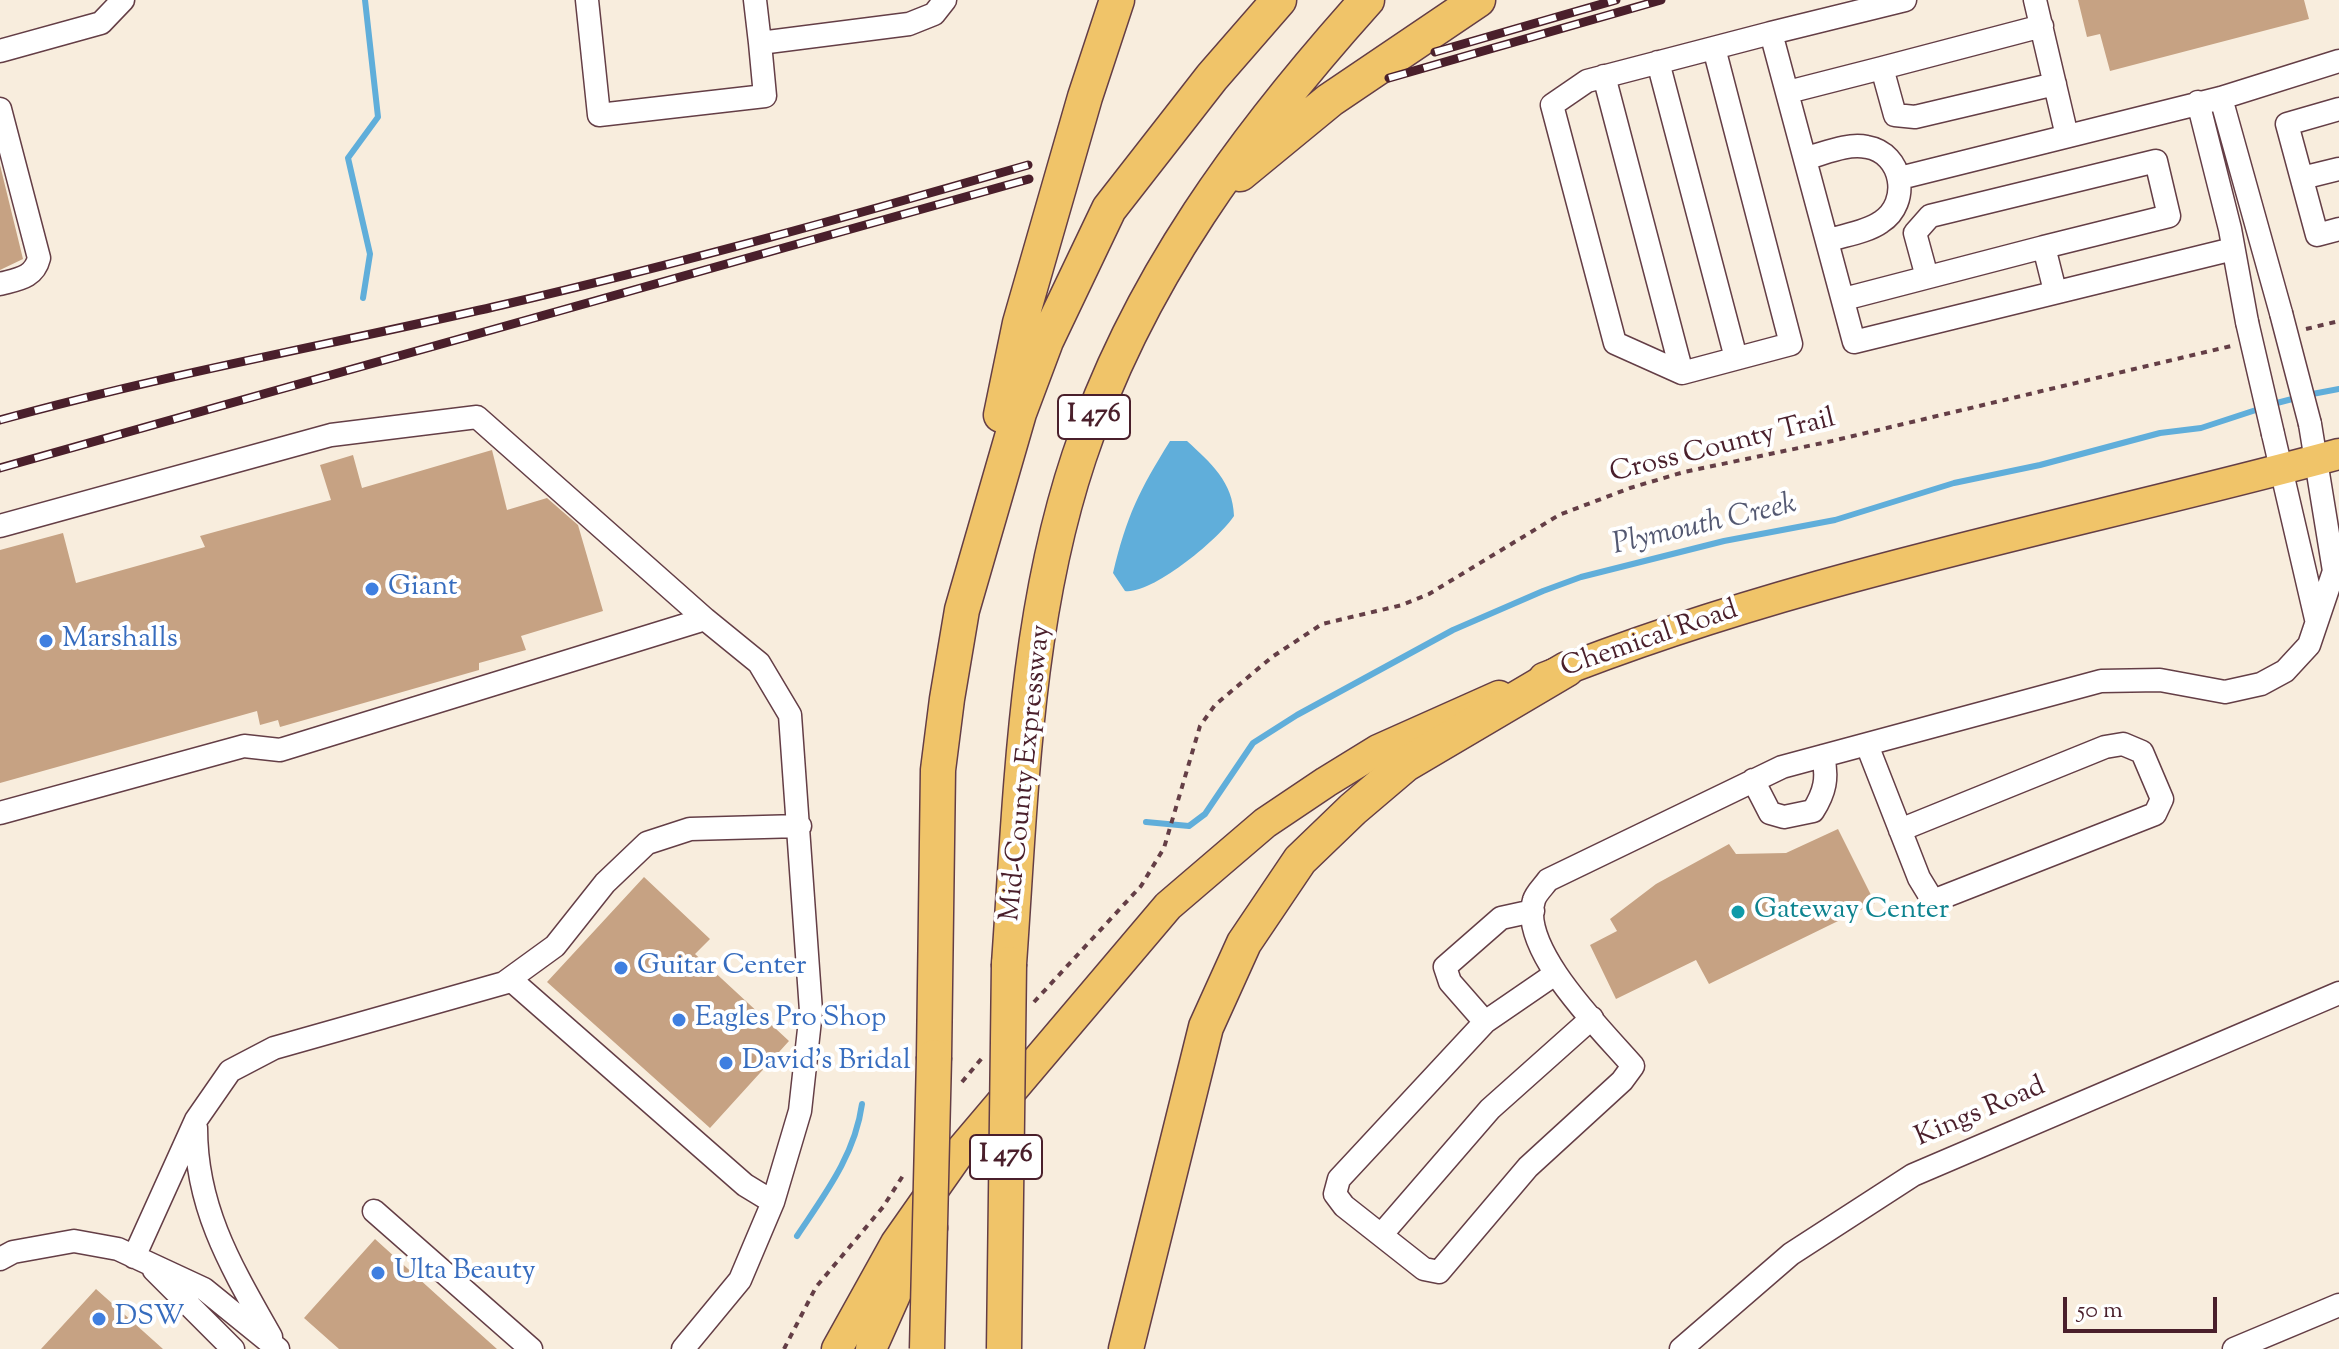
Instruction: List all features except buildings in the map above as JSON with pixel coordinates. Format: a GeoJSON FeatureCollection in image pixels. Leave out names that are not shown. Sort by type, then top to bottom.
{"type":"FeatureCollection","features":[{"type":"Feature","properties":{"kind":"highway"},"geometry":{"type":"LineString","coordinates":[[987,512],[1004,397],[1020,323],[1085,97],[1117,0]]}},
{"type":"Feature","properties":{"kind":"highway","name":"I 476"},"geometry":{"type":"LineString","coordinates":[[927,1349],[938,770],[962,610],[987,512],[1046,341],[1109,209],[1212,77],[1279,0]]}},
{"type":"Feature","properties":{"kind":"highway","name":"Mid-County Expressway"},"geometry":{"type":"LineString","coordinates":[[1004,1349],[1009,964],[1024,750],[1058,531],[1079,457],[1105,387],[1138,315],[1191,221],[1262,121],[1367,0]]}},
{"type":"Feature","properties":{"kind":"highway"},"geometry":{"type":"LineString","coordinates":[[1191,221],[1256,159],[1330,100],[1478,0]]}},
{"type":"Feature","properties":{"kind":"highway"},"geometry":{"type":"LineString","coordinates":[[1126,1349],[1206,1027],[1244,943],[1300,860],[1374,791],[1406,764],[1567,669]]}},
{"type":"Feature","properties":{"kind":"main road","name":"Chemical Road"},"geometry":{"type":"LineString","coordinates":[[837,1349],[896,1243],[962,1149],[1168,906],[1265,823],[1378,750],[1444,719],[1567,669],[1706,618],[1854,575],[2326,458]]}},
{"type":"Feature","properties":{"kind":"main road","name":"Chemical Road"},"geometry":{"type":"LineString","coordinates":[[871,1349],[900,1284],[956,1187],[1064,1026]]}},
{"type":"Feature","properties":{"kind":"street"},"geometry":{"type":"LineString","coordinates":[[0,51],[101,23],[123,0]]}},
{"type":"Feature","properties":{"kind":"street"},"geometry":{"type":"LineString","coordinates":[[587,0],[599,115],[765,96],[755,0]]}},
{"type":"Feature","properties":{"kind":"street"},"geometry":{"type":"LineString","coordinates":[[760,43],[909,24],[934,14],[945,0]]}},
{"type":"Feature","properties":{"kind":"street"},"geometry":{"type":"LineString","coordinates":[[1714,48],[1791,344],[1682,373],[1615,343],[1552,105],[1587,81],[1771,33],[1905,0]]}},
{"type":"Feature","properties":{"kind":"street"},"geometry":{"type":"LineString","coordinates":[[2035,0],[2067,136]]}},
{"type":"Feature","properties":{"kind":"street"},"geometry":{"type":"LineString","coordinates":[[1788,92],[2042,26]]}},
{"type":"Feature","properties":{"kind":"street"},"geometry":{"type":"LineString","coordinates":[[1771,33],[1854,342],[2233,249]]}},
{"type":"Feature","properties":{"kind":"street"},"geometry":{"type":"LineString","coordinates":[[1900,178],[2221,98],[2339,61]]}},
{"type":"Feature","properties":{"kind":"street"},"geometry":{"type":"LineString","coordinates":[[1658,62],[1736,358]]}},
{"type":"Feature","properties":{"kind":"street"},"geometry":{"type":"LineString","coordinates":[[1882,68],[1895,115],[1915,117],[2055,84]]}},
{"type":"Feature","properties":{"kind":"street"},"geometry":{"type":"LineString","coordinates":[[1604,76],[1682,373]]}},
{"type":"Feature","properties":{"kind":"street"},"geometry":{"type":"LineString","coordinates":[[1555,974],[1485,1022],[1339,1179],[1335,1194],[1344,1206],[1424,1269],[1439,1272],[1528,1167],[1622,1081],[1633,1066],[1555,974],[1532,925],[1534,899],[1548,880],[1782,767],[2101,681],[2160,680],[2225,692],[2261,684],[2285,671],[2309,645],[2316,619],[2332,585],[2334,571],[2326,458],[2310,424],[2221,98]]}},
{"type":"Feature","properties":{"kind":"street"},"geometry":{"type":"LineString","coordinates":[[2198,102],[2233,249],[2244,333],[2273,434],[2316,619]]}},
{"type":"Feature","properties":{"kind":"street"},"geometry":{"type":"LineString","coordinates":[[2339,109],[2287,124],[2317,235],[2339,229]]}},
{"type":"Feature","properties":{"kind":"street"},"geometry":{"type":"LineString","coordinates":[[0,112],[39,258],[37,268],[28,276],[0,284]]}},
{"type":"Feature","properties":{"kind":"street"},"geometry":{"type":"LineString","coordinates":[[1807,158],[1854,146],[1869,147],[1889,158],[1900,178],[1898,202],[1884,220],[1829,240]]}},
{"type":"Feature","properties":{"kind":"street"},"geometry":{"type":"LineString","coordinates":[[1844,299],[2169,216],[2156,161],[1930,216],[1915,233],[1927,277]]}},
{"type":"Feature","properties":{"kind":"street"},"geometry":{"type":"LineString","coordinates":[[2302,178],[2339,169]]}},
{"type":"Feature","properties":{"kind":"street"},"geometry":{"type":"LineString","coordinates":[[2044,247],[2055,291]]}},
{"type":"Feature","properties":{"kind":"street"},"geometry":{"type":"LineString","coordinates":[[0,526],[331,435],[477,417],[759,663],[790,715],[811,1011],[800,1111],[773,1202],[740,1280],[683,1349]]}},
{"type":"Feature","properties":{"kind":"street"},"geometry":{"type":"LineString","coordinates":[[0,813],[244,746],[280,750],[705,619]]}},
{"type":"Feature","properties":{"kind":"street"},"geometry":{"type":"LineString","coordinates":[[1867,745],[1900,830],[1919,878],[1933,901],[2155,814],[2162,799],[2142,752],[2123,744],[2105,747],[1900,830]]}},
{"type":"Feature","properties":{"kind":"street"},"geometry":{"type":"LineString","coordinates":[[1753,780],[1770,813],[1784,817],[1813,811],[1823,795],[1827,773],[1823,756]]}},
{"type":"Feature","properties":{"kind":"street"},"geometry":{"type":"LineString","coordinates":[[141,1260],[196,1120],[230,1071],[274,1048],[510,979],[555,946],[605,883],[647,843],[690,829],[800,826]]}},
{"type":"Feature","properties":{"kind":"street"},"geometry":{"type":"LineString","coordinates":[[1485,1022],[1450,982],[1445,967],[1501,918],[1533,911]]}},
{"type":"Feature","properties":{"kind":"street"},"geometry":{"type":"LineString","coordinates":[[510,979],[745,1185],[773,1202]]}},
{"type":"Feature","properties":{"kind":"street","name":"Kings Road"},"geometry":{"type":"LineString","coordinates":[[1685,1347],[1791,1254],[1913,1175],[2339,993]]}},
{"type":"Feature","properties":{"kind":"street"},"geometry":{"type":"LineString","coordinates":[[1381,1235],[1490,1109],[1592,1018]]}},
{"type":"Feature","properties":{"kind":"street"},"geometry":{"type":"LineString","coordinates":[[196,1120],[196,1169],[219,1241],[278,1349]]}},
{"type":"Feature","properties":{"kind":"street"},"geometry":{"type":"LineString","coordinates":[[374,1211],[531,1349]]}},
{"type":"Feature","properties":{"kind":"street"},"geometry":{"type":"LineString","coordinates":[[0,1259],[13,1252],[74,1241],[118,1249],[204,1289],[278,1349]]}},
{"type":"Feature","properties":{"kind":"street"},"geometry":{"type":"LineString","coordinates":[[141,1260],[233,1349]]}},
{"type":"Feature","properties":{"kind":"street"},"geometry":{"type":"LineString","coordinates":[[2234,1349],[2339,1305]]}},
{"type":"Feature","properties":{"kind":"path"},"geometry":{"type":"LineString","coordinates":[[2299,331],[2339,321]]}},
{"type":"Feature","properties":{"kind":"path","name":"Cross County Trail"},"geometry":{"type":"LineString","coordinates":[[1141,886],[1164,848],[1200,726],[1215,705],[1272,657],[1322,624],[1402,605],[1429,594],[1503,545],[1573,510],[1684,472],[1832,441],[2120,370],[2244,333]]}},
{"type":"Feature","properties":{"kind":"water"},"geometry":{"type":"Polygon","coordinates":[[[1170,441],[1187,441],[1212,465],[1230,493],[1234,516],[1215,538],[1168,575],[1137,590],[1125,591],[1113,573],[1123,535],[1142,489],[1170,441]]]}},
{"type":"Feature","properties":{"kind":"waterway"},"geometry":{"type":"LineString","coordinates":[[363,298],[370,254],[348,158],[378,117],[365,0]]}},
{"type":"Feature","properties":{"kind":"waterway","name":"Plymouth Creek"},"geometry":{"type":"LineString","coordinates":[[2307,395],[2339,389]]}},
{"type":"Feature","properties":{"kind":"waterway","name":"Plymouth Creek"},"geometry":{"type":"LineString","coordinates":[[2273,404],[2296,398]]}},
{"type":"Feature","properties":{"kind":"waterway","name":"Plymouth Creek"},"geometry":{"type":"LineString","coordinates":[[1146,822],[1189,826],[1205,814],[1253,743],[1297,715],[1453,630],[1543,591],[1581,577],[1724,541],[1835,520],[1954,483],[2040,465],[2160,433],[2201,428],[2262,408]]}},
{"type":"Feature","properties":{"kind":"waterway","name":"Plymouth Creek"},"geometry":{"type":"LineString","coordinates":[[797,1236],[846,1157],[862,1104]]}},
{"type":"Feature","properties":{"kind":"railway"},"geometry":{"type":"LineString","coordinates":[[1435,52],[1616,0]]}},
{"type":"Feature","properties":{"kind":"railway"},"geometry":{"type":"LineString","coordinates":[[1389,78],[1661,0]]}},
{"type":"Feature","properties":{"kind":"railway"},"geometry":{"type":"LineString","coordinates":[[0,420],[187,374],[568,289],[1028,165]]}},
{"type":"Feature","properties":{"kind":"railway"},"geometry":{"type":"LineString","coordinates":[[0,468],[1029,179]]}},
{"type":"Feature","properties":{"kind":"place","name":"Giant"},"geometry":{"type":"Point","coordinates":[372,589]}},
{"type":"Feature","properties":{"kind":"place","name":"Marshalls"},"geometry":{"type":"Point","coordinates":[46,641]}},
{"type":"Feature","properties":{"kind":"place","name":"Gateway Center"},"geometry":{"type":"Point","coordinates":[1738,912]}},
{"type":"Feature","properties":{"kind":"place","name":"Guitar Center"},"geometry":{"type":"Point","coordinates":[621,968]}},
{"type":"Feature","properties":{"kind":"place","name":"Eagles Pro Shop"},"geometry":{"type":"Point","coordinates":[679,1020]}},
{"type":"Feature","properties":{"kind":"place","name":"David's Bridal"},"geometry":{"type":"Point","coordinates":[726,1063]}},
{"type":"Feature","properties":{"kind":"place","name":"Ulta Beauty"},"geometry":{"type":"Point","coordinates":[378,1273]}},
{"type":"Feature","properties":{"kind":"place","name":"DSW"},"geometry":{"type":"Point","coordinates":[99,1319]}}]}
